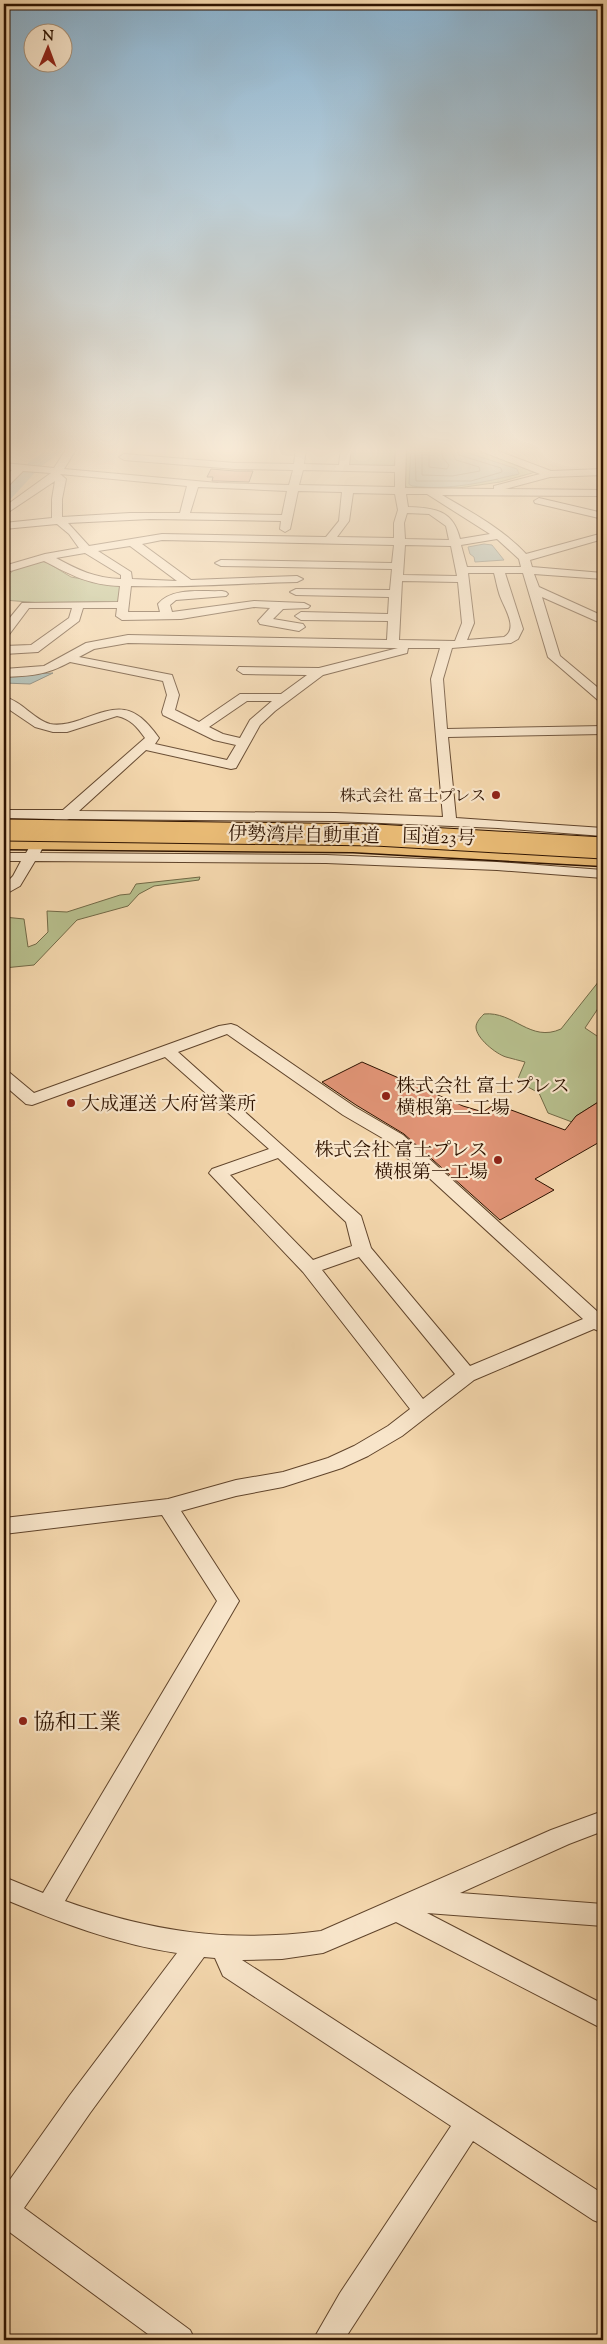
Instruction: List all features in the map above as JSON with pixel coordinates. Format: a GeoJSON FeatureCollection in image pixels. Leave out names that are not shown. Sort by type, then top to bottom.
{"type":"FeatureCollection","features":[{"type":"Feature","properties":{"kind":"highway","name":"伊勢湾岸自動車道"},"geometry":{"type":"LineString","coordinates":[[4,830],[376,834],[603,848]]}},
{"type":"Feature","properties":{"kind":"highway","name":"国道23号"},"geometry":{"type":"LineString","coordinates":[[4,841],[362,846],[603,859]]}},
{"type":"Feature","properties":{"kind":"street"},"geometry":{"type":"LineString","coordinates":[[4,570],[43,557]]}},
{"type":"Feature","properties":{"kind":"street"},"geometry":{"type":"LineString","coordinates":[[45,557],[80,576],[102,582],[126,584],[297,579]]}},
{"type":"Feature","properties":{"kind":"street"},"geometry":{"type":"LineString","coordinates":[[100,557],[128,574],[122,616],[167,616],[254,604],[280,606],[301,616]]}},
{"type":"Feature","properties":{"kind":"street"},"geometry":{"type":"LineString","coordinates":[[153,557],[188,583]]}},
{"type":"Feature","properties":{"kind":"street"},"geometry":{"type":"LineString","coordinates":[[221,557],[226,580]]}},
{"type":"Feature","properties":{"kind":"street"},"geometry":{"type":"LineString","coordinates":[[393,644],[398,557]]}},
{"type":"Feature","properties":{"kind":"street"},"geometry":{"type":"LineString","coordinates":[[450,822],[437,678],[453,645],[468,623],[463,574],[459,557]]}},
{"type":"Feature","properties":{"kind":"street"},"geometry":{"type":"LineString","coordinates":[[524,558],[554,657],[603,698]]}},
{"type":"Feature","properties":{"kind":"street"},"geometry":{"type":"LineString","coordinates":[[221,563],[298,565],[395,594]]}},
{"type":"Feature","properties":{"kind":"street"},"geometry":{"type":"LineString","coordinates":[[298,565],[296,592],[301,616],[298,642]]}},
{"type":"Feature","properties":{"kind":"street"},"geometry":{"type":"LineString","coordinates":[[200,728],[244,670],[298,642],[453,645],[507,640],[514,636],[518,629],[505,595],[499,570]]}},
{"type":"Feature","properties":{"kind":"street"},"geometry":{"type":"LineString","coordinates":[[296,592],[348,579],[397,572],[463,574],[499,570],[529,570],[601,574]]}},
{"type":"Feature","properties":{"kind":"street"},"geometry":{"type":"LineString","coordinates":[[209,582],[222,594],[229,607]]}},
{"type":"Feature","properties":{"kind":"street"},"geometry":{"type":"LineString","coordinates":[[535,590],[603,620]]}},
{"type":"Feature","properties":{"kind":"street"},"geometry":{"type":"LineString","coordinates":[[167,616],[164,604],[173,597],[222,594]]}},
{"type":"Feature","properties":{"kind":"street"},"geometry":{"type":"LineString","coordinates":[[4,632],[26,605],[123,605]]}},
{"type":"Feature","properties":{"kind":"street"},"geometry":{"type":"LineString","coordinates":[[4,650],[34,649],[76,619],[78,606]]}},
{"type":"Feature","properties":{"kind":"street"},"geometry":{"type":"LineString","coordinates":[[280,606],[264,622],[301,616],[395,618]]}},
{"type":"Feature","properties":{"kind":"street"},"geometry":{"type":"LineString","coordinates":[[4,673],[37,672],[48,669],[90,646],[114,640],[244,670],[319,672],[416,644]]}},
{"type":"Feature","properties":{"kind":"street"},"geometry":{"type":"LineString","coordinates":[[67,658],[168,678],[173,695],[168,712],[219,737],[244,743]]}},
{"type":"Feature","properties":{"kind":"street"},"geometry":{"type":"LineString","coordinates":[[244,670],[284,698]]}},
{"type":"Feature","properties":{"kind":"street"},"geometry":{"type":"LineString","coordinates":[[60,819],[144,745],[231,765],[255,723],[319,672]]}},
{"type":"Feature","properties":{"kind":"street"},"geometry":{"type":"LineString","coordinates":[[4,701],[17,706],[37,723],[64,729],[107,714],[123,713],[137,719],[143,725],[152,738],[147,746]]}},
{"type":"Feature","properties":{"kind":"street"},"geometry":{"type":"LineString","coordinates":[[441,732],[603,730]]}},
{"type":"Feature","properties":{"kind":"street"},"geometry":{"type":"LineString","coordinates":[[4,814],[60,819],[450,822],[603,832]]}},
{"type":"Feature","properties":{"kind":"street"},"geometry":{"type":"LineString","coordinates":[[4,891],[13,887],[24,873],[32,853]]}},
{"type":"Feature","properties":{"kind":"street"},"geometry":{"type":"LineString","coordinates":[[4,857],[32,853],[326,856],[603,874]]}},
{"type":"Feature","properties":{"kind":"street"},"geometry":{"type":"LineString","coordinates":[[4,1077],[32,1100],[225,1029],[230,1029],[349,1110],[397,1139],[601,1322],[467,1375],[395,1431],[361,1451],[334,1463],[283,1479],[236,1488],[168,1507],[4,1526]]}},
{"type":"Feature","properties":{"kind":"street"},"geometry":{"type":"LineString","coordinates":[[168,1051],[282,1151],[355,1220],[362,1249],[467,1375]]}},
{"type":"Feature","properties":{"kind":"street"},"geometry":{"type":"LineString","coordinates":[[282,1151],[218,1173],[310,1268],[422,1411]]}},
{"type":"Feature","properties":{"kind":"street"},"geometry":{"type":"LineString","coordinates":[[310,1268],[362,1249]]}},
{"type":"Feature","properties":{"kind":"street"},"geometry":{"type":"LineString","coordinates":[[48,1907],[228,1602],[168,1507]]}},
{"type":"Feature","properties":{"kind":"street"},"geometry":{"type":"LineString","coordinates":[[4,1888],[95,1924],[224,1950],[287,1949],[323,1942],[560,1837],[603,1821]]}},
{"type":"Feature","properties":{"kind":"street"},"geometry":{"type":"LineString","coordinates":[[406,1905],[603,1915]]}},
{"type":"Feature","properties":{"kind":"street"},"geometry":{"type":"LineString","coordinates":[[406,1905],[603,2017]]}},
{"type":"Feature","properties":{"kind":"street"},"geometry":{"type":"LineString","coordinates":[[180,2340],[4,2212],[80,2104],[198,1945]]}},
{"type":"Feature","properties":{"kind":"street"},"geometry":{"type":"LineString","coordinates":[[224,1950],[232,1968],[603,2210]]}},
{"type":"Feature","properties":{"kind":"street"},"geometry":{"type":"LineString","coordinates":[[328,2340],[350,2303],[469,2123]]}},
{"type":"Feature","properties":{"kind":"green space"},"geometry":{"type":"Polygon","coordinates":[[[43,560],[71,577],[120,586],[123,605],[78,606],[4,600],[4,579],[16,568],[43,560]]]}},
{"type":"Feature","properties":{"kind":"green space"},"geometry":{"type":"Polygon","coordinates":[[[200,877],[199,880],[154,886],[139,894],[128,906],[77,920],[34,965],[4,968],[4,917],[24,919],[28,947],[36,944],[48,932],[47,911],[67,912],[120,895],[130,894],[136,884],[200,877]]]}},
{"type":"Feature","properties":{"kind":"green space"},"geometry":{"type":"Polygon","coordinates":[[[603,976],[603,1001],[585,1028],[603,1040],[603,1099],[576,1116],[572,1122],[548,1113],[539,1093],[517,1081],[525,1062],[506,1057],[492,1049],[479,1036],[476,1025],[484,1014],[495,1014],[531,1030],[550,1032],[561,1029],[603,976]]]}},
{"type":"Feature","properties":{"kind":"water"},"geometry":{"type":"Polygon","coordinates":[[[474,557],[502,557],[504,560],[475,562],[474,557]]]}},
{"type":"Feature","properties":{"kind":"water"},"geometry":{"type":"Polygon","coordinates":[[[53,673],[30,684],[4,683],[4,675],[53,673]]]}},
{"type":"Feature","properties":{"kind":"building","name":"株式会社 富士プレス 横根第一工場"},"geometry":{"type":"Polygon","coordinates":[[[362,1062],[463,1106],[483,1112],[495,1104],[565,1130],[576,1116],[603,1099],[603,1140],[535,1179],[554,1190],[500,1220],[404,1134],[322,1082],[362,1062]]]}},
{"type":"Feature","properties":{"kind":"place","name":"株式会社 富士プレス"},"geometry":{"type":"Point","coordinates":[496,795]}},
{"type":"Feature","properties":{"kind":"place","name":"株式会社 富士プレス 横根第二工場"},"geometry":{"type":"Point","coordinates":[386,1096]}},
{"type":"Feature","properties":{"kind":"place","name":"大成運送 大府営業所"},"geometry":{"type":"Point","coordinates":[71,1103]}},
{"type":"Feature","properties":{"kind":"place","name":"株式会社 富士プレス 横根第一工場"},"geometry":{"type":"Point","coordinates":[498,1160]}},
{"type":"Feature","properties":{"kind":"place","name":"協和工業"},"geometry":{"type":"Point","coordinates":[23,1721]}}]}
